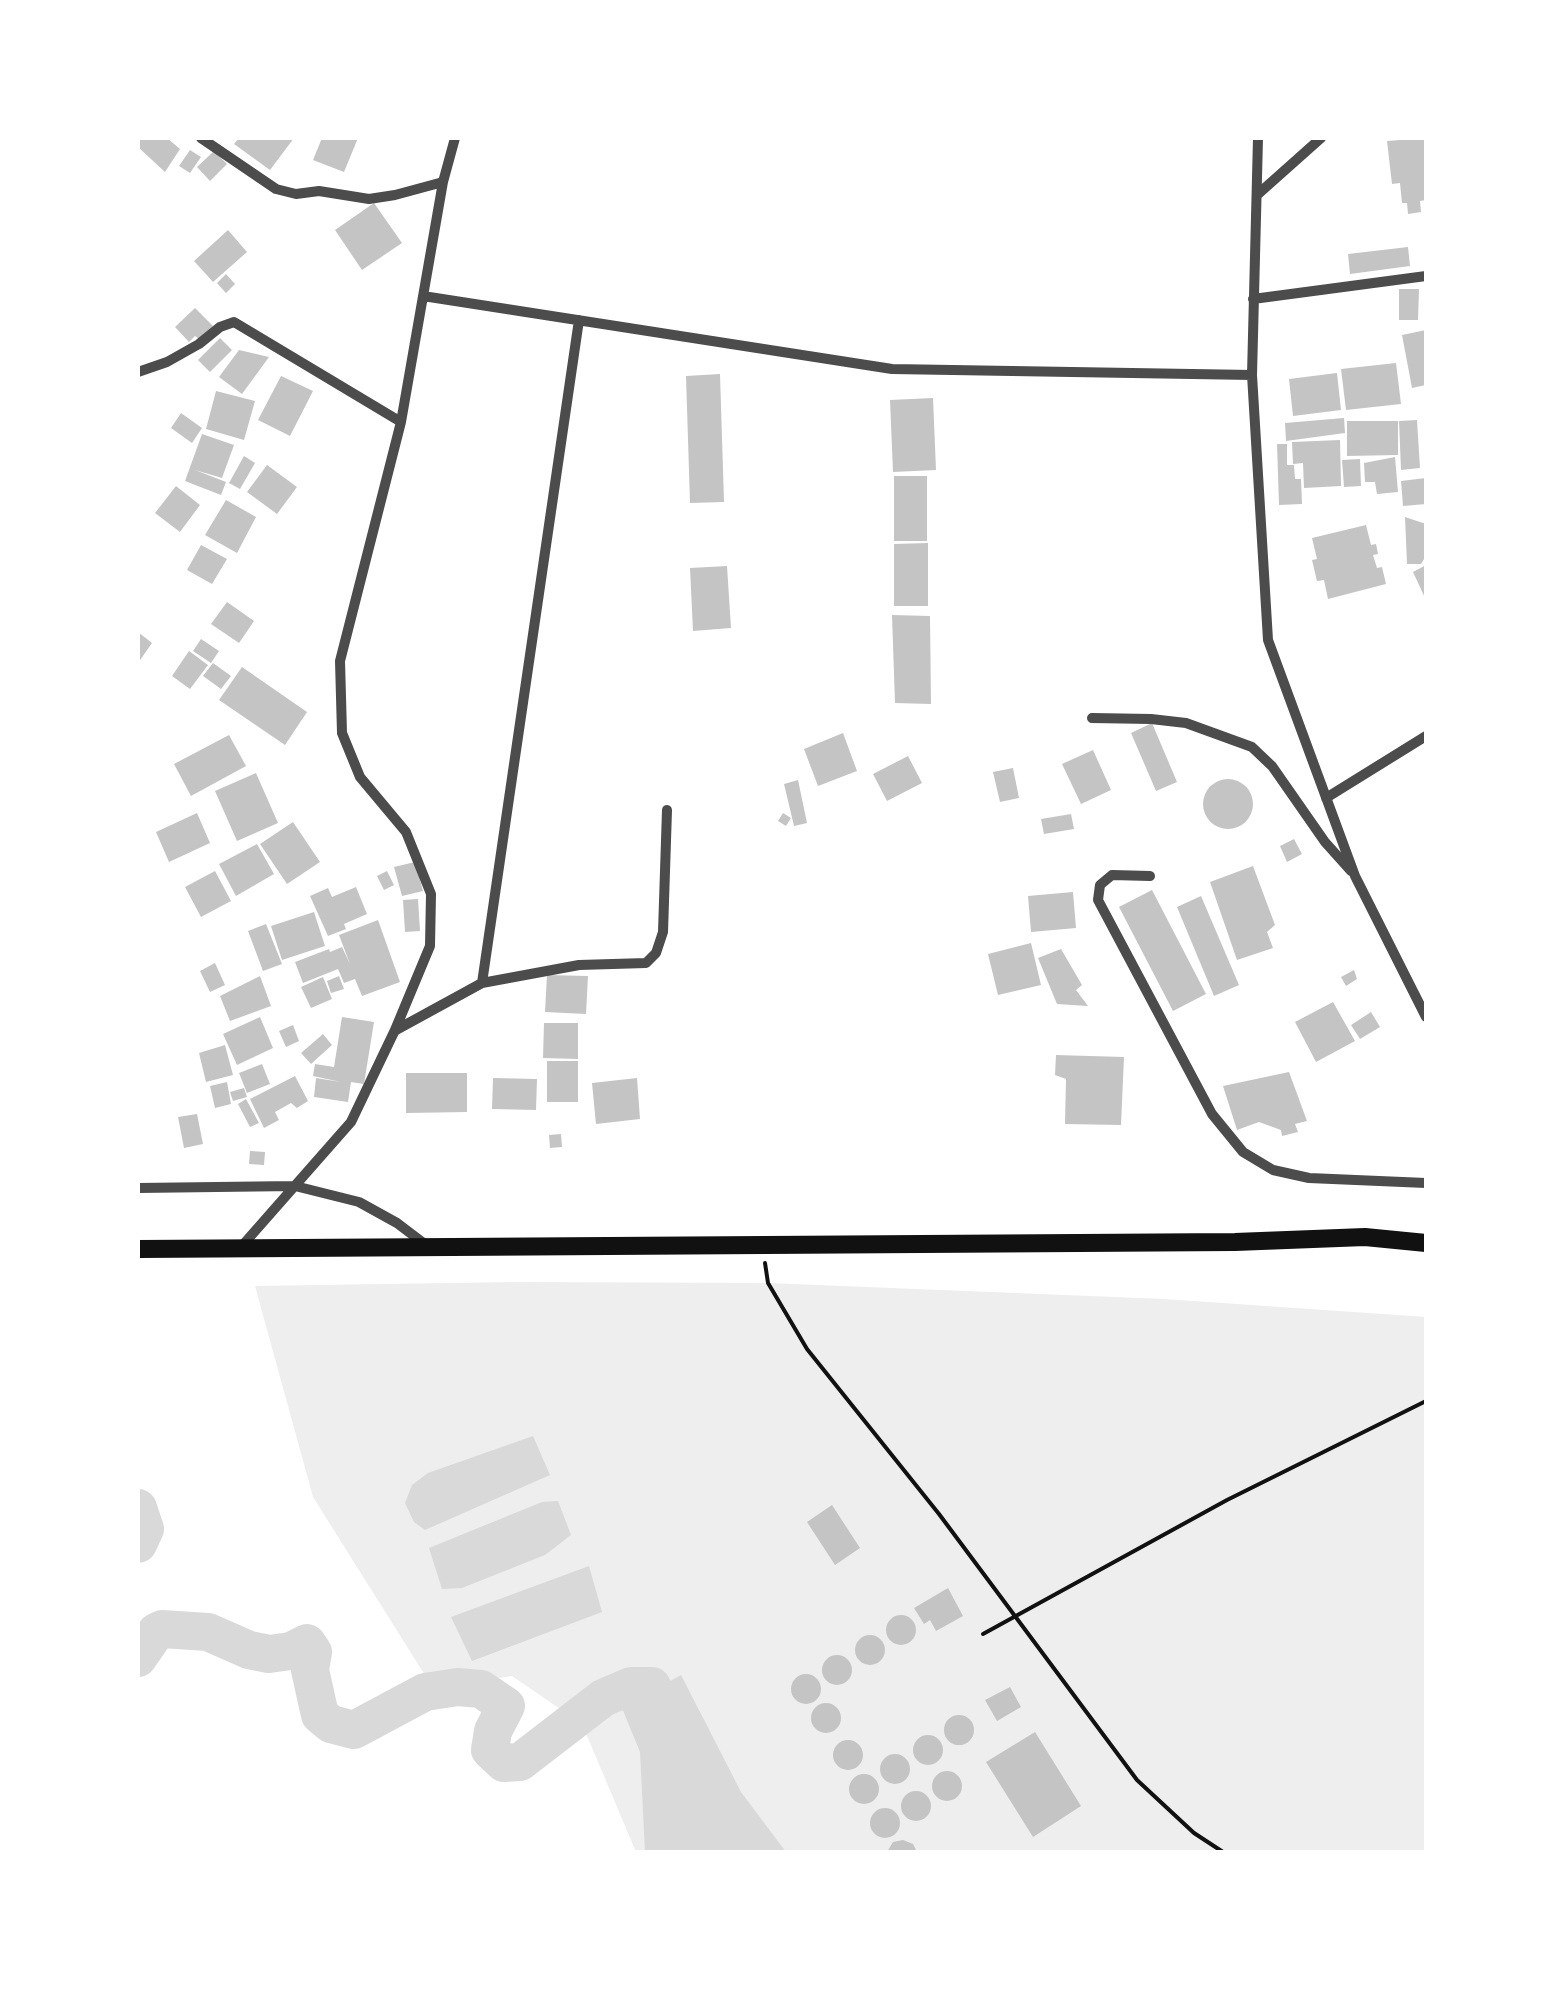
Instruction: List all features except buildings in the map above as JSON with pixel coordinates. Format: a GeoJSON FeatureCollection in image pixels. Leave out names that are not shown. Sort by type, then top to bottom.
{"type":"FeatureCollection","features":[{"type":"Feature","properties":{"kind":"highway"},"geometry":{"type":"LineString","coordinates":[[139,1249],[1365,1238],[1426,1243]]}},
{"type":"Feature","properties":{"kind":"street"},"geometry":{"type":"LineString","coordinates":[[202,138],[276,189],[296,194],[319,191],[368,198],[443,182]]}},
{"type":"Feature","properties":{"kind":"street"},"geometry":{"type":"LineString","coordinates":[[242,1247],[351,1122],[430,946],[432,894],[406,832],[360,777],[342,733],[340,662],[401,422],[443,182],[455,138]]}},
{"type":"Feature","properties":{"kind":"street"},"geometry":{"type":"LineString","coordinates":[[1258,138],[1252,375],[1268,640],[1355,876],[1426,1018]]}},
{"type":"Feature","properties":{"kind":"street"},"geometry":{"type":"LineString","coordinates":[[1256,195],[1320,138]]}},
{"type":"Feature","properties":{"kind":"street"},"geometry":{"type":"LineString","coordinates":[[1254,298],[1426,276]]}},
{"type":"Feature","properties":{"kind":"street"},"geometry":{"type":"LineString","coordinates":[[423,296],[892,369],[1252,375]]}},
{"type":"Feature","properties":{"kind":"street"},"geometry":{"type":"LineString","coordinates":[[482,983],[579,320]]}},
{"type":"Feature","properties":{"kind":"street"},"geometry":{"type":"LineString","coordinates":[[138,372],[167,362],[234,322],[401,422]]}},
{"type":"Feature","properties":{"kind":"street"},"geometry":{"type":"LineString","coordinates":[[1092,718],[1186,723],[1252,746],[1272,766],[1325,842],[1355,876]]}},
{"type":"Feature","properties":{"kind":"street"},"geometry":{"type":"LineString","coordinates":[[1326,798],[1426,736]]}},
{"type":"Feature","properties":{"kind":"street"},"geometry":{"type":"LineString","coordinates":[[395,1030],[482,983],[579,965],[646,963],[656,952],[663,932],[667,810]]}},
{"type":"Feature","properties":{"kind":"street"},"geometry":{"type":"LineString","coordinates":[[1150,876],[1112,875],[1100,885],[1098,900],[1212,1114],[1243,1152],[1273,1170],[1309,1178],[1426,1182]]}},
{"type":"Feature","properties":{"kind":"street"},"geometry":{"type":"LineString","coordinates":[[138,1188],[295,1186],[358,1202],[397,1223],[426,1245]]}},
{"type":"Feature","properties":{"kind":"path"},"geometry":{"type":"LineString","coordinates":[[763,1243],[768,1282],[807,1349],[938,1514],[1137,1780],[1194,1834],[1222,1852]]}},
{"type":"Feature","properties":{"kind":"path"},"geometry":{"type":"LineString","coordinates":[[983,1634],[1227,1500],[1426,1401]]}},
{"type":"Feature","properties":{"kind":"shaded area"},"geometry":{"type":"Polygon","coordinates":[[[768,1283],[1164,1299],[1426,1317],[1426,1852],[636,1852],[582,1724],[512,1676],[433,1688],[313,1497],[255,1286],[768,1283]]]}},
{"type":"Feature","properties":{"kind":"shaded area"},"geometry":{"type":"Polygon","coordinates":[[[533,1436],[550,1475],[425,1530],[414,1522],[405,1503],[412,1485],[428,1473],[533,1436]]]}},
{"type":"Feature","properties":{"kind":"shaded area"},"geometry":{"type":"Polygon","coordinates":[[[558,1501],[571,1535],[545,1555],[462,1588],[442,1589],[429,1548],[542,1502],[558,1501]]]}},
{"type":"Feature","properties":{"kind":"shaded area"},"geometry":{"type":"Polygon","coordinates":[[[589,1566],[602,1612],[472,1661],[451,1617],[589,1566]]]}},
{"type":"Feature","properties":{"kind":"shaded area"},"geometry":{"type":"Polygon","coordinates":[[[681,1675],[741,1792],[786,1852],[645,1852],[640,1752],[622,1708],[681,1675]]]}},
{"type":"Feature","properties":{"kind":"waterway"},"geometry":{"type":"LineString","coordinates":[[138,1508],[145,1529],[138,1544]]}},
{"type":"Feature","properties":{"kind":"waterway"},"geometry":{"type":"LineString","coordinates":[[138,1658],[162,1629],[208,1632],[249,1650],[269,1654],[291,1651],[307,1643],[313,1652],[310,1670],[320,1715],[331,1724],[354,1730],[425,1692],[458,1687],[481,1689],[506,1706],[493,1731],[490,1750],[504,1763],[520,1762],[603,1698],[631,1686],[652,1686],[672,1736]]}}]}
